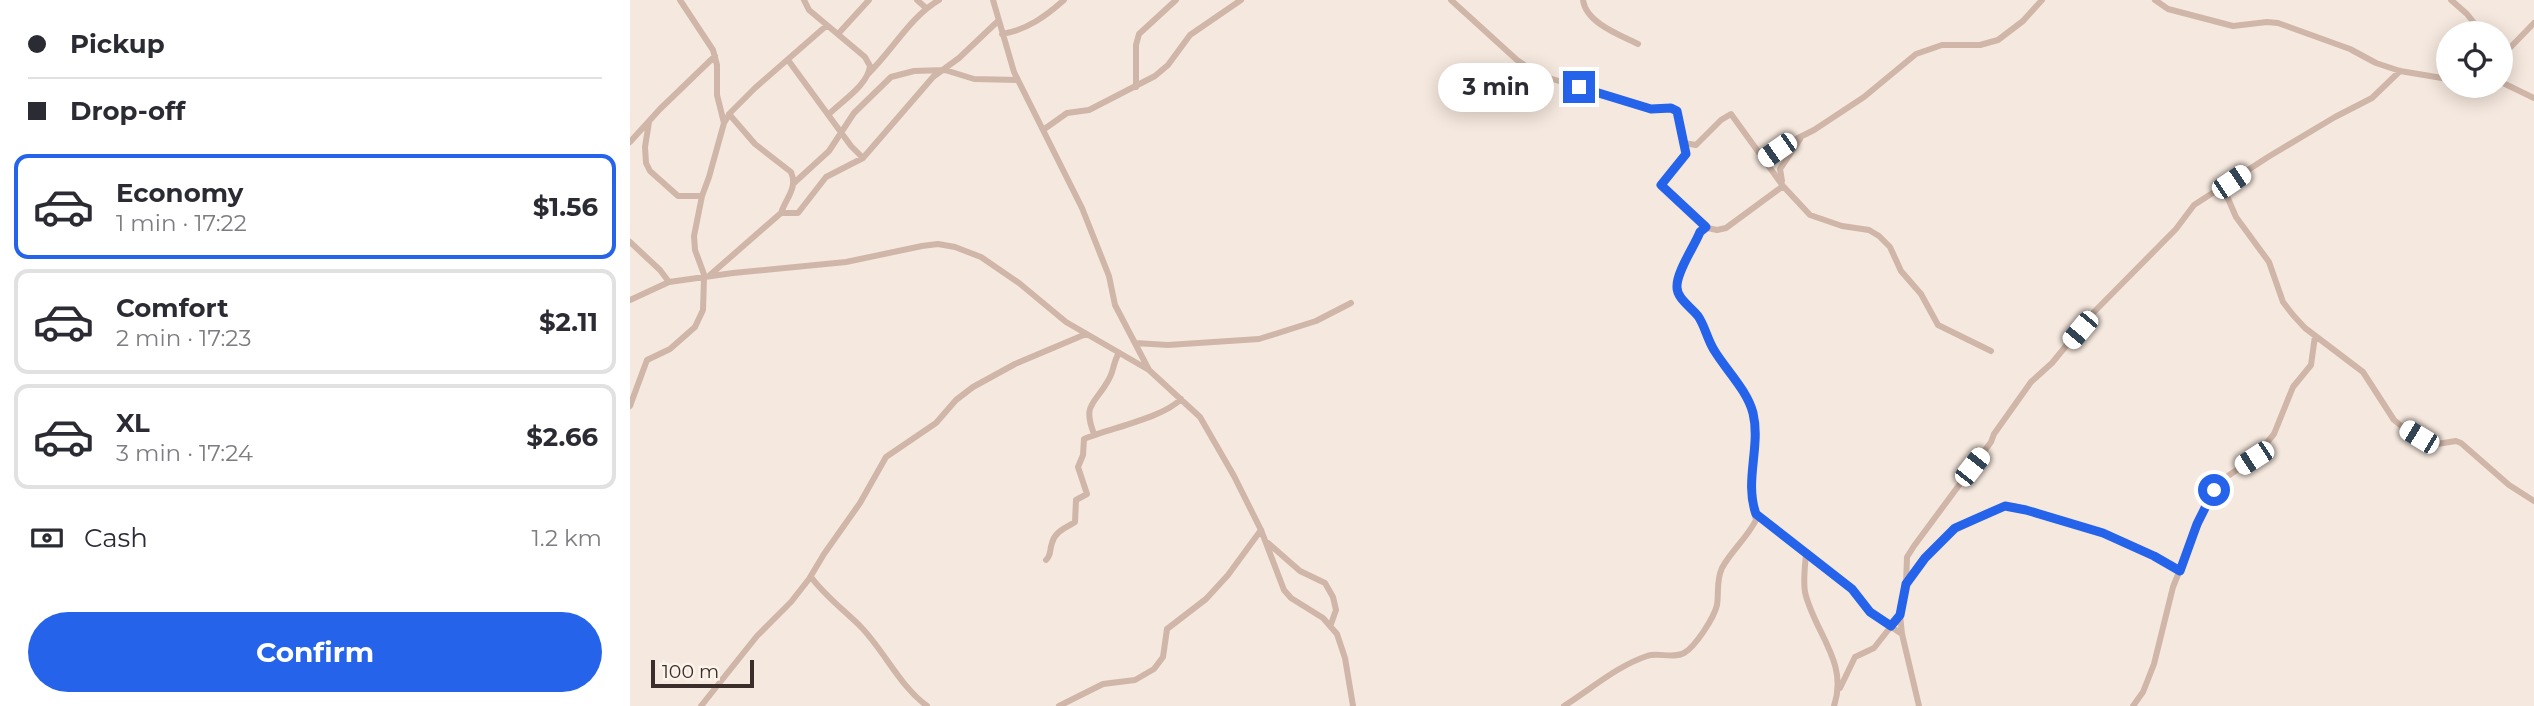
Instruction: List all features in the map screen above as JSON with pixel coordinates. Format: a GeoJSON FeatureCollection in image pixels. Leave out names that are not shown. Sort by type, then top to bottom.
{"type":"FeatureCollection","features":[{"type":"Feature","properties":{"kind":"street"},"geometry":{"type":"LineString","coordinates":[[680,0],[709,42],[715,56],[718,95],[724,122]]}},
{"type":"Feature","properties":{"kind":"street"},"geometry":{"type":"LineString","coordinates":[[804,0],[809,10],[869,62],[868,74]]}},
{"type":"Feature","properties":{"kind":"street"},"geometry":{"type":"LineString","coordinates":[[838,34],[869,0]]}},
{"type":"Feature","properties":{"kind":"street"},"geometry":{"type":"LineString","coordinates":[[917,0],[926,8]]}},
{"type":"Feature","properties":{"kind":"street"},"geometry":{"type":"LineString","coordinates":[[829,114],[889,52],[915,18],[939,0]]}},
{"type":"Feature","properties":{"kind":"street"},"geometry":{"type":"LineString","coordinates":[[993,0],[1018,80],[1082,208],[1109,276],[1115,304],[1149,370]]}},
{"type":"Feature","properties":{"kind":"street"},"geometry":{"type":"LineString","coordinates":[[1002,34],[1033,24],[1064,0]]}},
{"type":"Feature","properties":{"kind":"street"},"geometry":{"type":"LineString","coordinates":[[1136,87],[1136,45],[1139,34],[1175,0]]}},
{"type":"Feature","properties":{"kind":"street"},"geometry":{"type":"LineString","coordinates":[[1043,130],[1067,113],[1089,110],[1136,87],[1168,65],[1191,36],[1241,0]]}},
{"type":"Feature","properties":{"kind":"street"},"geometry":{"type":"LineString","coordinates":[[1583,0],[1586,10],[1600,23],[1638,44]]}},
{"type":"Feature","properties":{"kind":"street"},"geometry":{"type":"LineString","coordinates":[[1764,160],[1864,97],[1916,54],[1942,45],[1989,44],[2023,21],[2042,0]]}},
{"type":"Feature","properties":{"kind":"street"},"geometry":{"type":"LineString","coordinates":[[2155,0],[2168,9],[2233,26],[2277,23],[2350,49],[2376,63],[2400,71],[2436,77]]}},
{"type":"Feature","properties":{"kind":"street"},"geometry":{"type":"LineString","coordinates":[[2451,0],[2472,21]]}},
{"type":"Feature","properties":{"kind":"street"},"geometry":{"type":"LineString","coordinates":[[1456,1],[1511,55],[1539,75],[1651,109],[1675,109],[1681,119],[1685,156],[1661,185],[1706,227],[1717,230],[1732,224],[1783,184]]}},
{"type":"Feature","properties":{"kind":"street"},"geometry":{"type":"LineString","coordinates":[[781,213],[798,213],[826,177],[863,158],[933,77],[998,21]]}},
{"type":"Feature","properties":{"kind":"street"},"geometry":{"type":"LineString","coordinates":[[2513,45],[2534,23]]}},
{"type":"Feature","properties":{"kind":"street"},"geometry":{"type":"LineString","coordinates":[[630,406],[647,360],[670,349],[691,332],[703,310],[706,277],[694,242],[702,196],[724,122],[755,88],[826,26]]}},
{"type":"Feature","properties":{"kind":"street"},"geometry":{"type":"LineString","coordinates":[[630,142],[715,56]]}},
{"type":"Feature","properties":{"kind":"street"},"geometry":{"type":"LineString","coordinates":[[788,60],[863,158]]}},
{"type":"Feature","properties":{"kind":"street"},"geometry":{"type":"LineString","coordinates":[[794,183],[829,151],[854,113],[891,77],[914,71],[953,71],[974,79],[1018,80]]}},
{"type":"Feature","properties":{"kind":"street"},"geometry":{"type":"LineString","coordinates":[[1919,706],[1900,615],[1906,584],[1907,557],[2031,382],[2052,363],[2094,313],[2176,229],[2194,205],[2268,157],[2372,98],[2400,71]]}},
{"type":"Feature","properties":{"kind":"street"},"geometry":{"type":"LineString","coordinates":[[2513,87],[2534,98]]}},
{"type":"Feature","properties":{"kind":"street"},"geometry":{"type":"LineString","coordinates":[[706,277],[781,213],[794,183],[792,172],[755,144],[729,114]]}},
{"type":"Feature","properties":{"kind":"street"},"geometry":{"type":"LineString","coordinates":[[1684,143],[1696,145],[1721,120],[1731,114],[1783,184],[1811,215],[1842,226],[1869,230],[1879,236],[1889,247],[1901,271],[1921,294],[1938,325],[1991,351]]}},
{"type":"Feature","properties":{"kind":"street"},"geometry":{"type":"LineString","coordinates":[[650,120],[644,156],[650,172],[678,196],[702,196]]}},
{"type":"Feature","properties":{"kind":"street"},"geometry":{"type":"LineString","coordinates":[[1783,184],[1780,169],[1801,138]]}},
{"type":"Feature","properties":{"kind":"street"},"geometry":{"type":"LineString","coordinates":[[2223,187],[2236,217],[2269,262],[2283,302],[2315,336],[2363,372],[2394,420],[2404,428],[2437,444],[2456,441],[2461,443],[2509,485],[2534,501]]}},
{"type":"Feature","properties":{"kind":"street"},"geometry":{"type":"LineString","coordinates":[[1564,706],[1644,657],[1686,652],[1715,611],[1717,581],[1722,569],[1753,527],[1756,514],[1751,498],[1755,425],[1753,413],[1748,399],[1714,349],[1701,321],[1681,298],[1676,287],[1678,276],[1700,232],[1706,227]]}},
{"type":"Feature","properties":{"kind":"street"},"geometry":{"type":"LineString","coordinates":[[630,242],[669,282]]}},
{"type":"Feature","properties":{"kind":"street"},"geometry":{"type":"LineString","coordinates":[[630,300],[669,282],[846,262],[938,244],[981,257],[999,268],[1066,322],[1149,370],[1200,417],[1267,541],[1284,590],[1331,624],[1337,634],[1345,658],[1353,706]]}},
{"type":"Feature","properties":{"kind":"street"},"geometry":{"type":"LineString","coordinates":[[1135,343],[1168,345],[1259,339],[1316,321],[1351,303]]}},
{"type":"Feature","properties":{"kind":"street"},"geometry":{"type":"LineString","coordinates":[[701,706],[757,636],[791,602],[811,577],[860,503],[886,457],[928,429],[973,387],[1015,364],[1086,334]]}},
{"type":"Feature","properties":{"kind":"street"},"geometry":{"type":"LineString","coordinates":[[2133,706],[2143,692],[2154,664],[2164,621],[2197,524],[2214,490],[2225,478],[2254,458],[2274,434],[2293,387],[2311,365],[2315,336]]}},
{"type":"Feature","properties":{"kind":"street"},"geometry":{"type":"LineString","coordinates":[[1129,359],[1135,357],[1139,351]]}},
{"type":"Feature","properties":{"kind":"street"},"geometry":{"type":"LineString","coordinates":[[1094,434],[1087,416],[1110,379],[1112,365],[1119,353]]}},
{"type":"Feature","properties":{"kind":"street"},"geometry":{"type":"LineString","coordinates":[[1046,560],[1051,555],[1053,539],[1063,528],[1074,523],[1076,500],[1087,494],[1078,467],[1083,455],[1084,439],[1160,412],[1174,406],[1181,399]]}},
{"type":"Feature","properties":{"kind":"street"},"geometry":{"type":"LineString","coordinates":[[1906,584],[1925,558],[1955,528],[2005,506],[2103,533],[2180,571]]}},
{"type":"Feature","properties":{"kind":"street"},"geometry":{"type":"LineString","coordinates":[[1756,514],[1852,589],[1870,612],[1902,634]]}},
{"type":"Feature","properties":{"kind":"street"},"geometry":{"type":"LineString","coordinates":[[1059,706],[1103,684],[1135,680],[1154,669],[1163,657],[1167,629],[1206,599],[1228,575],[1261,530]]}},
{"type":"Feature","properties":{"kind":"street"},"geometry":{"type":"LineString","coordinates":[[1267,541],[1300,571],[1325,583],[1334,597],[1336,610],[1331,624]]}},
{"type":"Feature","properties":{"kind":"street"},"geometry":{"type":"LineString","coordinates":[[1805,554],[1805,591],[1813,616],[1829,644],[1840,688]]}},
{"type":"Feature","properties":{"kind":"street"},"geometry":{"type":"LineString","coordinates":[[811,577],[837,607],[860,626],[904,684],[927,706]]}},
{"type":"Feature","properties":{"kind":"street"},"geometry":{"type":"LineString","coordinates":[[1834,706],[1855,657],[1874,648],[1900,615]]}},
{"type":"Feature","properties":{"kind":"route"},"geometry":{"type":"LineString","coordinates":[[1579,87],[1651,109],[1671,108],[1677,111],[1681,119],[1686,154],[1661,185],[1664,191],[1706,227],[1700,232],[1678,276],[1676,287],[1681,298],[1701,321],[1708,339],[1748,399],[1753,413],[1755,425],[1751,498],[1756,514],[1852,589],[1864,606],[1884,622],[1891,626],[1900,615],[1908,580],[1949,533],[1997,509],[2014,506],[2051,519],[2087,527],[2116,538],[2180,571],[2197,524],[2214,490]]}}]}
